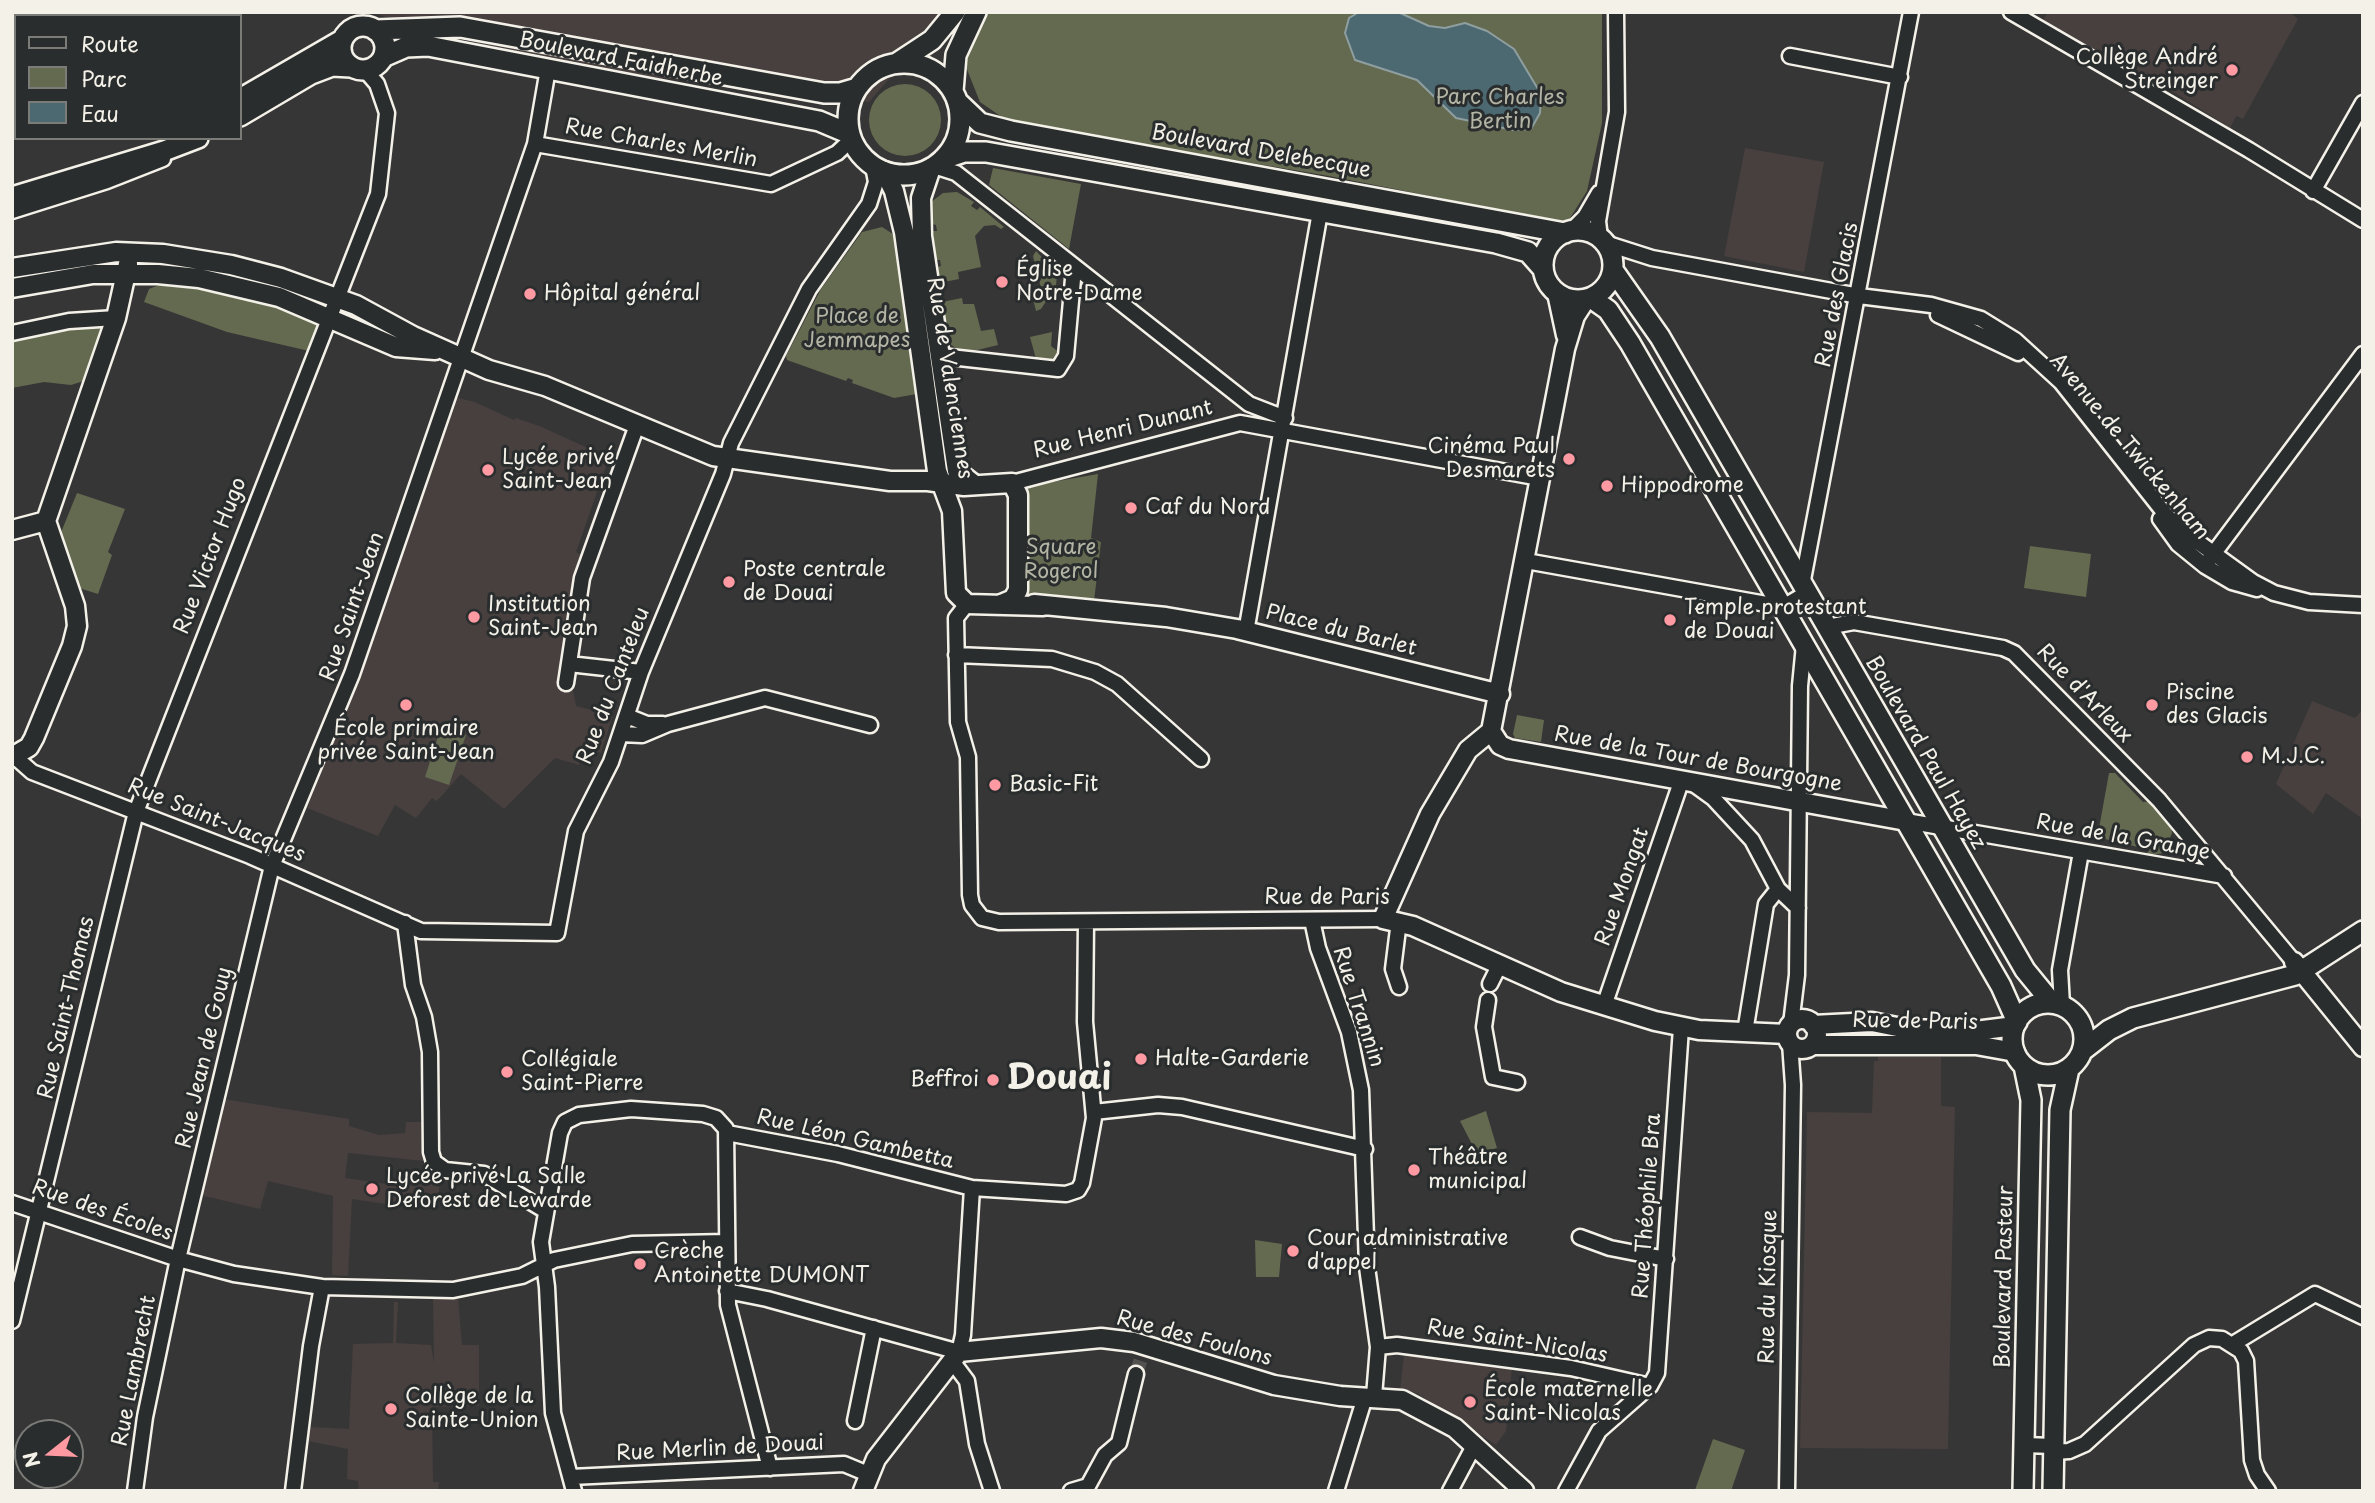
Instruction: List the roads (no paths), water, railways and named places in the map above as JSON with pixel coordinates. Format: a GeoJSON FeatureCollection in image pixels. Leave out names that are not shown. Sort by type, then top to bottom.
{"type":"FeatureCollection","features":[{"type":"Feature","properties":{"kind":"main road"},"geometry":{"type":"LineString","coordinates":[[955,12],[932,40],[897,63],[876,70],[857,88],[849,105],[851,137],[859,153],[879,169],[910,175],[964,152],[979,151],[1522,249],[1533,256],[1557,293],[1570,299],[1588,299],[1608,310],[2012,1005],[2016,1024]]}},
{"type":"Feature","properties":{"kind":"main road"},"geometry":{"type":"LineString","coordinates":[[936,164],[959,131],[955,96],[956,55],[976,12]]}},
{"type":"Feature","properties":{"kind":"main road"},"geometry":{"type":"LineString","coordinates":[[242,98],[342,40],[356,27],[375,30],[384,43],[383,57],[375,66],[358,69],[332,66],[318,71],[242,115]]}},
{"type":"Feature","properties":{"kind":"main road","name":"Boulevard Faidherbe"},"geometry":{"type":"LineString","coordinates":[[375,30],[460,27],[824,93],[844,93],[857,88]]}},
{"type":"Feature","properties":{"kind":"main road"},"geometry":{"type":"LineString","coordinates":[[342,40],[341,54],[358,69]]}},
{"type":"Feature","properties":{"kind":"main road","name":"Boulevard Faidherbe"},"geometry":{"type":"LineString","coordinates":[[383,57],[406,47],[423,45],[819,121],[851,137]]}},
{"type":"Feature","properties":{"kind":"main road"},"geometry":{"type":"LineString","coordinates":[[897,63],[911,63],[931,69],[955,96]]}},
{"type":"Feature","properties":{"kind":"main road","name":"Boulevard Delebecque"},"geometry":{"type":"LineString","coordinates":[[955,96],[979,122],[1011,131],[1568,232]]}},
{"type":"Feature","properties":{"kind":"main road"},"geometry":{"type":"LineString","coordinates":[[116,164],[168,140]]}},
{"type":"Feature","properties":{"kind":"main road"},"geometry":{"type":"LineString","coordinates":[[12,197],[193,140]]}},
{"type":"Feature","properties":{"kind":"main road"},"geometry":{"type":"LineString","coordinates":[[1543,269],[1547,249],[1568,232],[1585,231],[1602,240],[1613,268],[1604,289],[1588,299]]}},
{"type":"Feature","properties":{"kind":"main road","name":"Boulevard Paul Hayez"},"geometry":{"type":"LineString","coordinates":[[1613,268],[1660,337],[2032,982],[2063,1008]]}},
{"type":"Feature","properties":{"kind":"main road"},"geometry":{"type":"LineString","coordinates":[[2298,967],[2363,917]]}},
{"type":"Feature","properties":{"kind":"main road"},"geometry":{"type":"LineString","coordinates":[[2053,1491],[2060,1110],[2069,1069],[2082,1051],[2109,1030],[2133,1018],[2188,1003],[2222,986],[2298,967],[2363,931]]}},
{"type":"Feature","properties":{"kind":"main road"},"geometry":{"type":"LineString","coordinates":[[2069,1069],[2049,1075],[2033,1072],[2019,1059],[2012,1039],[2016,1024],[2029,1008],[2063,1008],[2096,1020],[2133,1018]]}},
{"type":"Feature","properties":{"kind":"main road"},"geometry":{"type":"LineString","coordinates":[[2063,1008],[2084,1035],[2082,1051]]}},
{"type":"Feature","properties":{"kind":"main road","name":"Boulevard Pasteur"},"geometry":{"type":"LineString","coordinates":[[2019,1059],[2031,1100],[2023,1491]]}},
{"type":"Feature","properties":{"kind":"street"},"geometry":{"type":"LineString","coordinates":[[1616,12],[1617,112],[1598,221],[1602,240],[1651,258]]}},
{"type":"Feature","properties":{"kind":"street","name":"Rue des Glacis"},"geometry":{"type":"LineString","coordinates":[[1805,589],[1911,12]]}},
{"type":"Feature","properties":{"kind":"street"},"geometry":{"type":"LineString","coordinates":[[2011,12],[2249,150],[2363,220]]}},
{"type":"Feature","properties":{"kind":"street"},"geometry":{"type":"LineString","coordinates":[[1790,56],[1899,77]]}},
{"type":"Feature","properties":{"kind":"street","name":"Rue Victor Hugo"},"geometry":{"type":"LineString","coordinates":[[136,812],[378,194],[387,127],[382,94],[358,69]]}},
{"type":"Feature","properties":{"kind":"street","name":"Rue Saint-Jean"},"geometry":{"type":"LineString","coordinates":[[272,866],[347,690],[455,354],[535,144],[548,69]]}},
{"type":"Feature","properties":{"kind":"street"},"geometry":{"type":"LineString","coordinates":[[2313,191],[2363,103]]}},
{"type":"Feature","properties":{"kind":"street","name":"Rue Charles Merlin"},"geometry":{"type":"LineString","coordinates":[[535,144],[771,184],[839,152],[851,137]]}},
{"type":"Feature","properties":{"kind":"street"},"geometry":{"type":"LineString","coordinates":[[12,211],[127,174],[170,157],[196,140]]}},
{"type":"Feature","properties":{"kind":"street"},"geometry":{"type":"LineString","coordinates":[[1568,232],[1594,204],[1610,162]]}},
{"type":"Feature","properties":{"kind":"street"},"geometry":{"type":"LineString","coordinates":[[936,164],[956,173],[1249,404],[1283,424],[1541,478]]}},
{"type":"Feature","properties":{"kind":"street","name":"Rue de Valenciennes"},"geometry":{"type":"LineString","coordinates":[[936,164],[922,192],[921,223],[957,468],[968,481]]}},
{"type":"Feature","properties":{"kind":"street","name":"Rue de Valenciennes"},"geometry":{"type":"LineString","coordinates":[[879,169],[892,186],[904,232],[939,482],[950,504],[954,586],[957,596],[967,604]]}},
{"type":"Feature","properties":{"kind":"street","name":"Rue du Canteleu"},"geometry":{"type":"LineString","coordinates":[[557,933],[576,831],[621,734],[641,672],[723,474],[725,458],[809,289],[869,204],[879,169]]}},
{"type":"Feature","properties":{"kind":"street","name":"Place du Barlet"},"geometry":{"type":"LineString","coordinates":[[1320,212],[1246,632],[1500,694]]}},
{"type":"Feature","properties":{"kind":"street"},"geometry":{"type":"LineString","coordinates":[[13,756],[29,747],[34,738],[72,646],[77,626],[75,606],[46,521],[116,318],[127,273],[128,252]]}},
{"type":"Feature","properties":{"kind":"street"},"geometry":{"type":"LineString","coordinates":[[12,268],[96,253],[128,252],[163,254],[231,265],[338,298],[500,374],[545,386],[725,458],[890,481],[921,488],[942,505],[952,528]]}},
{"type":"Feature","properties":{"kind":"street"},"geometry":{"type":"LineString","coordinates":[[1613,268],[1623,262],[1651,258]]}},
{"type":"Feature","properties":{"kind":"street","name":"Avenue de Twickenham"},"geometry":{"type":"LineString","coordinates":[[1651,258],[1859,296],[1885,297],[1962,312],[1981,319],[2015,340],[2068,390],[2171,521],[2209,560],[2274,593],[2309,602],[2363,605]]}},
{"type":"Feature","properties":{"kind":"street"},"geometry":{"type":"LineString","coordinates":[[941,356],[1058,369],[1066,356],[1074,268]]}},
{"type":"Feature","properties":{"kind":"street"},"geometry":{"type":"LineString","coordinates":[[12,288],[72,276],[127,273],[173,275],[223,282],[279,297],[396,348],[455,354]]}},
{"type":"Feature","properties":{"kind":"street"},"geometry":{"type":"LineString","coordinates":[[1557,293],[1565,324],[1565,349]]}},
{"type":"Feature","properties":{"kind":"street"},"geometry":{"type":"LineString","coordinates":[[1399,987],[1393,968],[1391,920],[1430,814],[1468,750],[1491,732],[1565,349],[1575,316],[1588,299]]}},
{"type":"Feature","properties":{"kind":"street"},"geometry":{"type":"LineString","coordinates":[[12,333],[69,321],[116,318]]}},
{"type":"Feature","properties":{"kind":"street"},"geometry":{"type":"LineString","coordinates":[[2209,560],[2363,354]]}},
{"type":"Feature","properties":{"kind":"street","name":"Rue Henri Dunant"},"geometry":{"type":"LineString","coordinates":[[890,481],[1012,483],[1240,423],[1283,424]]}},
{"type":"Feature","properties":{"kind":"street"},"geometry":{"type":"LineString","coordinates":[[566,683],[584,570],[637,425]]}},
{"type":"Feature","properties":{"kind":"street"},"geometry":{"type":"LineString","coordinates":[[999,605],[1013,599],[1018,587],[1018,495],[1012,483]]}},
{"type":"Feature","properties":{"kind":"street"},"geometry":{"type":"LineString","coordinates":[[12,530],[46,521]]}},
{"type":"Feature","properties":{"kind":"street"},"geometry":{"type":"LineString","coordinates":[[1526,561],[1783,607],[1805,589]]}},
{"type":"Feature","properties":{"kind":"street"},"geometry":{"type":"LineString","coordinates":[[1018,587],[1027,602],[1043,606]]}},
{"type":"Feature","properties":{"kind":"street"},"geometry":{"type":"LineString","coordinates":[[1201,759],[1111,680],[1066,661],[956,662],[956,618],[967,604],[1043,606],[1178,618],[1246,632]]}},
{"type":"Feature","properties":{"kind":"street","name":"Rue d'Arleux"},"geometry":{"type":"LineString","coordinates":[[1827,627],[1854,621],[2003,648],[2014,653],[2160,800],[2224,876]]}},
{"type":"Feature","properties":{"kind":"street","name":"Rue du Kiosque"},"geometry":{"type":"LineString","coordinates":[[1787,1491],[1793,1085],[1798,1029],[1800,686],[1804,645]]}},
{"type":"Feature","properties":{"kind":"street","name":"Rue de Paris"},"geometry":{"type":"LineString","coordinates":[[956,662],[958,727],[968,761],[969,889],[975,911],[984,919],[994,922],[1391,920],[1499,966],[1604,1006],[1681,1028],[1745,1032],[1872,1022],[1907,1029],[1975,1031],[2016,1024]]}},
{"type":"Feature","properties":{"kind":"street"},"geometry":{"type":"LineString","coordinates":[[569,664],[641,672]]}},
{"type":"Feature","properties":{"kind":"street"},"geometry":{"type":"LineString","coordinates":[[621,734],[642,735],[668,724],[745,702],[771,698],[870,724]]}},
{"type":"Feature","properties":{"kind":"street"},"geometry":{"type":"LineString","coordinates":[[627,716],[647,724],[668,724]]}},
{"type":"Feature","properties":{"kind":"street","name":"Rue de la Tour de Bourgogne"},"geometry":{"type":"LineString","coordinates":[[1491,732],[1500,745],[1509,749],[1688,784],[1906,821]]}},
{"type":"Feature","properties":{"kind":"street","name":"Rue Saint-Jacques"},"geometry":{"type":"LineString","coordinates":[[13,756],[26,769],[272,866],[426,932],[557,933]]}},
{"type":"Feature","properties":{"kind":"street"},"geometry":{"type":"LineString","coordinates":[[1688,784],[1713,798],[1752,840],[1778,889],[1798,908]]}},
{"type":"Feature","properties":{"kind":"street","name":"Rue Mongat"},"geometry":{"type":"LineString","coordinates":[[1604,1006],[1688,784]]}},
{"type":"Feature","properties":{"kind":"street","name":"Rue Saint-Thomas"},"geometry":{"type":"LineString","coordinates":[[12,1321],[136,812]]}},
{"type":"Feature","properties":{"kind":"street","name":"Rue de la Grange"},"geometry":{"type":"LineString","coordinates":[[1906,821],[2224,876],[2298,967]]}},
{"type":"Feature","properties":{"kind":"street"},"geometry":{"type":"LineString","coordinates":[[2063,1008],[2060,970],[2081,852]]}},
{"type":"Feature","properties":{"kind":"street","name":"Rue Jean de Gouy"},"geometry":{"type":"LineString","coordinates":[[178,1259],[272,866]]}},
{"type":"Feature","properties":{"kind":"street"},"geometry":{"type":"LineString","coordinates":[[1745,1032],[1766,904],[1778,889]]}},
{"type":"Feature","properties":{"kind":"street","name":"Rue Trannin"},"geometry":{"type":"LineString","coordinates":[[1312,920],[1318,948],[1352,1041],[1362,1090],[1367,1267],[1378,1347],[1370,1396],[1336,1491]]}},
{"type":"Feature","properties":{"kind":"street"},"geometry":{"type":"LineString","coordinates":[[1086,922],[1085,1022],[1094,1112],[1158,1105],[1182,1107],[1365,1149]]}},
{"type":"Feature","properties":{"kind":"street"},"geometry":{"type":"LineString","coordinates":[[405,923],[413,985],[424,1017],[430,1052],[431,1152],[434,1162],[445,1170],[484,1174],[546,1211],[541,1242],[547,1287],[553,1413],[560,1447],[573,1484]]}},
{"type":"Feature","properties":{"kind":"street"},"geometry":{"type":"LineString","coordinates":[[1490,984],[1499,966]]}},
{"type":"Feature","properties":{"kind":"street"},"geometry":{"type":"LineString","coordinates":[[2298,967],[2363,1047]]}},
{"type":"Feature","properties":{"kind":"street"},"geometry":{"type":"LineString","coordinates":[[1488,1000],[1484,1027],[1493,1077],[1517,1082]]}},
{"type":"Feature","properties":{"kind":"street","name":"Rue Théophile Bra"},"geometry":{"type":"LineString","coordinates":[[1650,1386],[1658,1366],[1681,1028]]}},
{"type":"Feature","properties":{"kind":"street"},"geometry":{"type":"LineString","coordinates":[[1798,1029],[1817,1033],[1810,1046]]}},
{"type":"Feature","properties":{"kind":"street","name":"Rue de Paris"},"geometry":{"type":"LineString","coordinates":[[1810,1046],[1981,1045],[2019,1059]]}},
{"type":"Feature","properties":{"kind":"street","name":"Rue du Kiosque"},"geometry":{"type":"LineString","coordinates":[[1793,1085],[1796,1067],[1810,1046]]}},
{"type":"Feature","properties":{"kind":"street","name":"Rue Léon Gambetta"},"geometry":{"type":"LineString","coordinates":[[546,1211],[560,1133],[570,1118],[644,1108],[703,1114],[724,1127],[972,1188],[1066,1194],[1078,1190],[1092,1138],[1094,1112]]}},
{"type":"Feature","properties":{"kind":"street"},"geometry":{"type":"LineString","coordinates":[[724,1127],[727,1291],[740,1356],[771,1468]]}},
{"type":"Feature","properties":{"kind":"street"},"geometry":{"type":"LineString","coordinates":[[865,1482],[909,1412],[955,1356],[963,1335],[972,1188]]}},
{"type":"Feature","properties":{"kind":"street","name":"Rue des Écoles"},"geometry":{"type":"LineString","coordinates":[[12,1203],[178,1259],[234,1274],[322,1287],[453,1290],[522,1276],[542,1265],[640,1243],[726,1242]]}},
{"type":"Feature","properties":{"kind":"street"},"geometry":{"type":"LineString","coordinates":[[1580,1237],[1610,1248],[1666,1259]]}},
{"type":"Feature","properties":{"kind":"street","name":"Rue Lambrecht"},"geometry":{"type":"LineString","coordinates":[[135,1491],[145,1417],[178,1259]]}},
{"type":"Feature","properties":{"kind":"street"},"geometry":{"type":"LineString","coordinates":[[293,1491],[311,1346],[322,1287]]}},
{"type":"Feature","properties":{"kind":"street"},"geometry":{"type":"LineString","coordinates":[[727,1291],[874,1328],[955,1356],[967,1381],[977,1444],[992,1491]]}},
{"type":"Feature","properties":{"kind":"street"},"geometry":{"type":"LineString","coordinates":[[2233,1344],[2315,1294],[2363,1317]]}},
{"type":"Feature","properties":{"kind":"street"},"geometry":{"type":"LineString","coordinates":[[855,1421],[874,1328]]}},
{"type":"Feature","properties":{"kind":"street","name":"Rue des Foulons"},"geometry":{"type":"LineString","coordinates":[[955,1356],[1091,1338],[1111,1338],[1143,1351],[1274,1385],[1340,1396],[1370,1396],[1414,1405],[1445,1422],[1475,1444],[1524,1491]]}},
{"type":"Feature","properties":{"kind":"street"},"geometry":{"type":"LineString","coordinates":[[2024,1445],[2075,1450],[2199,1342],[2216,1339],[2233,1344],[2246,1360],[2252,1460],[2257,1475],[2268,1491]]}},
{"type":"Feature","properties":{"kind":"street","name":"Rue Saint-Nicolas"},"geometry":{"type":"LineString","coordinates":[[1378,1347],[1398,1345],[1571,1368],[1650,1386]]}},
{"type":"Feature","properties":{"kind":"street"},"geometry":{"type":"LineString","coordinates":[[1071,1491],[1088,1486],[1105,1455],[1119,1443],[1136,1374]]}},
{"type":"Feature","properties":{"kind":"street"},"geometry":{"type":"LineString","coordinates":[[1566,1491],[1599,1432],[1650,1386]]}},
{"type":"Feature","properties":{"kind":"street"},"geometry":{"type":"LineString","coordinates":[[1450,1490],[1475,1444]]}},
{"type":"Feature","properties":{"kind":"street","name":"Rue Merlin de Douai"},"geometry":{"type":"LineString","coordinates":[[573,1484],[844,1464],[865,1482]]}},
{"type":"Feature","properties":{"kind":"water"},"geometry":{"type":"Polygon","coordinates":[[[1359,12],[1398,12],[1429,26],[1445,28],[1465,23],[1487,31],[1514,49],[1541,94],[1540,113],[1531,129],[1513,130],[1456,118],[1417,80],[1355,60],[1345,33],[1349,18],[1359,12]]]}},
{"type":"Feature","properties":{"kind":"tunnel"},"geometry":{"type":"LineString","coordinates":[[1136,1374],[1142,1356]]}},
{"type":"Feature","properties":{"kind":"railway"},"geometry":{"type":"LineString","coordinates":[[49,14],[53,12]]}},
{"type":"Feature","properties":{"kind":"railway"},"geometry":{"type":"LineString","coordinates":[[70,14],[75,12]]}},
{"type":"Feature","properties":{"kind":"place","name":"Collège André Streinger"},"geometry":{"type":"Point","coordinates":[2232,70]}},
{"type":"Feature","properties":{"kind":"place","name":"Église Notre-Dame"},"geometry":{"type":"Point","coordinates":[1002,282]}},
{"type":"Feature","properties":{"kind":"place","name":"Hôpital général"},"geometry":{"type":"Point","coordinates":[530,294]}},
{"type":"Feature","properties":{"kind":"place","name":"Cinéma Paul Desmarets"},"geometry":{"type":"Point","coordinates":[1569,459]}},
{"type":"Feature","properties":{"kind":"place","name":"Lycée privé Saint-Jean"},"geometry":{"type":"Point","coordinates":[488,470]}},
{"type":"Feature","properties":{"kind":"place","name":"Hippodrome"},"geometry":{"type":"Point","coordinates":[1607,486]}},
{"type":"Feature","properties":{"kind":"place","name":"Caf du Nord"},"geometry":{"type":"Point","coordinates":[1131,508]}},
{"type":"Feature","properties":{"kind":"place","name":"Poste centrale de Douai"},"geometry":{"type":"Point","coordinates":[729,582]}},
{"type":"Feature","properties":{"kind":"place","name":"Institution Saint-Jean"},"geometry":{"type":"Point","coordinates":[474,617]}},
{"type":"Feature","properties":{"kind":"place","name":"Temple protestant de Douai"},"geometry":{"type":"Point","coordinates":[1670,620]}},
{"type":"Feature","properties":{"kind":"place","name":"École primaire privée Saint-Jean"},"geometry":{"type":"Point","coordinates":[406,705]}},
{"type":"Feature","properties":{"kind":"place","name":"Piscine des Glacis"},"geometry":{"type":"Point","coordinates":[2152,705]}},
{"type":"Feature","properties":{"kind":"place","name":"M.J.C."},"geometry":{"type":"Point","coordinates":[2247,757]}},
{"type":"Feature","properties":{"kind":"place","name":"Basic-Fit"},"geometry":{"type":"Point","coordinates":[995,785]}},
{"type":"Feature","properties":{"kind":"place","name":"Halte-Garderie"},"geometry":{"type":"Point","coordinates":[1141,1059]}},
{"type":"Feature","properties":{"kind":"place","name":"Collégiale Saint-Pierre"},"geometry":{"type":"Point","coordinates":[507,1072]}},
{"type":"Feature","properties":{"kind":"place","name":"Beffroi"},"geometry":{"type":"Point","coordinates":[993,1080]}},
{"type":"Feature","properties":{"kind":"place","name":"Théâtre municipal"},"geometry":{"type":"Point","coordinates":[1414,1170]}},
{"type":"Feature","properties":{"kind":"place","name":"Lycée privé La Salle Deforest de Lewarde"},"geometry":{"type":"Point","coordinates":[372,1189]}},
{"type":"Feature","properties":{"kind":"place","name":"Cour administrative d'appel"},"geometry":{"type":"Point","coordinates":[1293,1251]}},
{"type":"Feature","properties":{"kind":"place","name":"Crèche Antoinette DUMONT"},"geometry":{"type":"Point","coordinates":[640,1264]}},
{"type":"Feature","properties":{"kind":"place","name":"École maternelle Saint-Nicolas"},"geometry":{"type":"Point","coordinates":[1470,1402]}},
{"type":"Feature","properties":{"kind":"place","name":"Collège de la Sainte-Union"},"geometry":{"type":"Point","coordinates":[391,1409]}},
{"type":"Feature","properties":{"kind":"district","name":"Douai"},"geometry":{"type":"Point","coordinates":[1059,1079]}},
{"type":"Feature","properties":{"kind":"park label","name":"Parc Charles Bertin"},"geometry":{"type":"Point","coordinates":[1500,110]}},
{"type":"Feature","properties":{"kind":"park label","name":"Place de Jemmapes"},"geometry":{"type":"Point","coordinates":[857,329]}},
{"type":"Feature","properties":{"kind":"park label","name":"Square Rogerol"},"geometry":{"type":"Point","coordinates":[1061,560]}}]}
